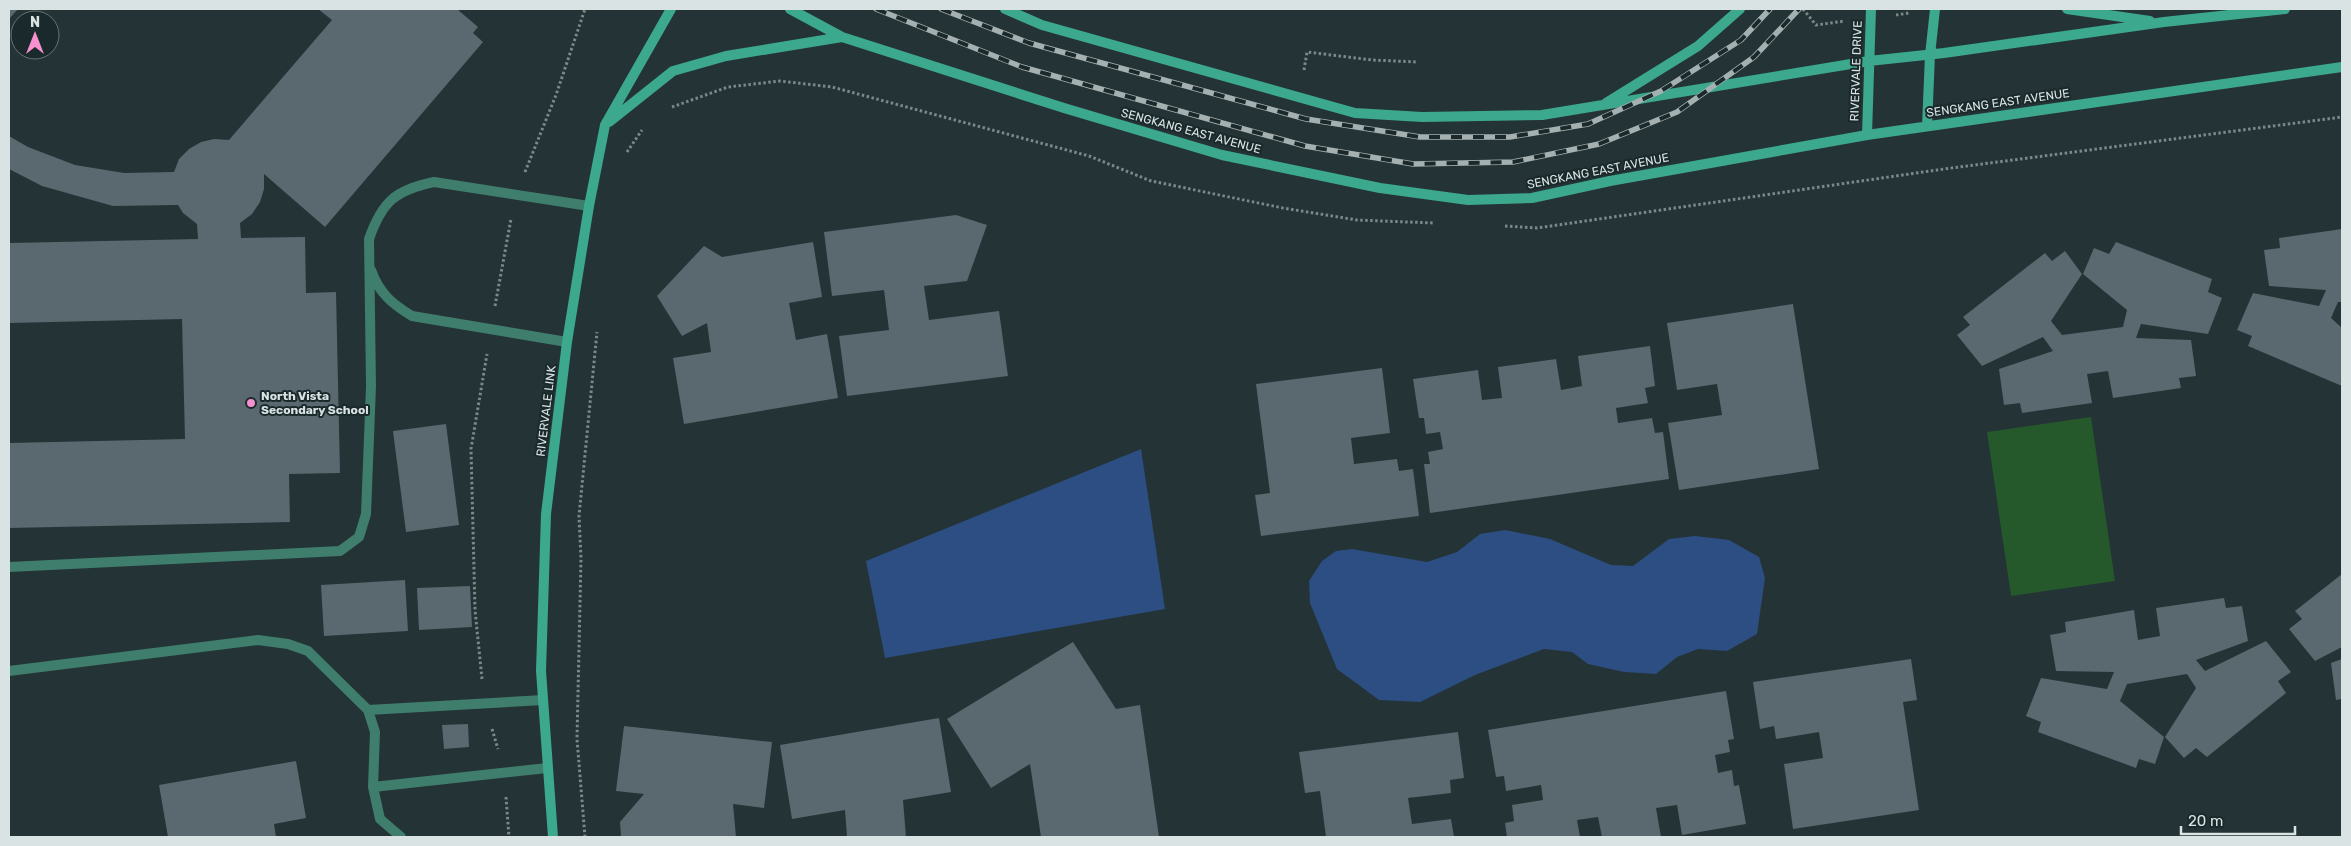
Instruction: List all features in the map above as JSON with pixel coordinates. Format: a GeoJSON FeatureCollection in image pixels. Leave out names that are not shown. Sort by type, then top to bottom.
{"type":"FeatureCollection","features":[{"type":"Feature","properties":{"kind":"main road","name":"RIVERVALE LINK"},"geometry":{"type":"LineString","coordinates":[[553,837],[541,671],[546,514],[567,342],[589,206],[605,125],[671,9]]}},
{"type":"Feature","properties":{"kind":"main road","name":"SENGKANG EAST AVENUE"},"geometry":{"type":"LineString","coordinates":[[790,9],[842,37],[1064,108],[1222,155],[1380,188],[1468,200],[1532,198],[1610,181],[1867,135],[2342,67]]}},
{"type":"Feature","properties":{"kind":"main road"},"geometry":{"type":"LineString","coordinates":[[1005,9],[1042,25],[1354,113],[1422,117],[1542,115],[1869,61],[1930,55],[2164,22],[2285,9]]}},
{"type":"Feature","properties":{"kind":"main road"},"geometry":{"type":"LineString","coordinates":[[1601,106],[1698,46],[1740,9]]}},
{"type":"Feature","properties":{"kind":"main road","name":"RIVERVALE DRIVE"},"geometry":{"type":"LineString","coordinates":[[1867,135],[1871,9]]}},
{"type":"Feature","properties":{"kind":"main road"},"geometry":{"type":"LineString","coordinates":[[1927,126],[1930,55],[1935,9]]}},
{"type":"Feature","properties":{"kind":"main road"},"geometry":{"type":"LineString","coordinates":[[2067,9],[2164,22]]}},
{"type":"Feature","properties":{"kind":"main road"},"geometry":{"type":"LineString","coordinates":[[605,125],[673,71],[726,56],[842,37]]}},
{"type":"Feature","properties":{"kind":"lane"},"geometry":{"type":"LineString","coordinates":[[9,567],[340,551],[359,537],[366,514],[371,386],[368,262],[369,239],[376,217],[392,199],[411,187],[434,182],[589,206]]}},
{"type":"Feature","properties":{"kind":"lane"},"geometry":{"type":"LineString","coordinates":[[368,262],[376,285],[392,303],[412,316],[567,342]]}},
{"type":"Feature","properties":{"kind":"lane"},"geometry":{"type":"LineString","coordinates":[[9,671],[258,640],[288,644],[308,651],[368,710],[375,732],[373,787],[380,819],[401,837]]}},
{"type":"Feature","properties":{"kind":"lane"},"geometry":{"type":"LineString","coordinates":[[368,710],[543,700]]}},
{"type":"Feature","properties":{"kind":"lane"},"geometry":{"type":"LineString","coordinates":[[373,787],[547,768]]}},
{"type":"Feature","properties":{"kind":"path"},"geometry":{"type":"LineString","coordinates":[[509,837],[504,772],[485,703],[475,610],[472,449],[491,330],[516,194],[556,94],[585,9]]}},
{"type":"Feature","properties":{"kind":"path"},"geometry":{"type":"LineString","coordinates":[[1803,9],[1816,25]]}},
{"type":"Feature","properties":{"kind":"path"},"geometry":{"type":"LineString","coordinates":[[1304,70],[1307,52],[1372,60],[1418,62]]}},
{"type":"Feature","properties":{"kind":"path"},"geometry":{"type":"LineString","coordinates":[[666,109],[728,87],[780,81],[832,87],[1089,156],[1151,181],[1283,208],[1357,220],[1443,224]]}},
{"type":"Feature","properties":{"kind":"path"},"geometry":{"type":"LineString","coordinates":[[1500,226],[1538,228],[1944,169],[2342,117]]}},
{"type":"Feature","properties":{"kind":"path"},"geometry":{"type":"LineString","coordinates":[[623,157],[647,126]]}},
{"type":"Feature","properties":{"kind":"path"},"geometry":{"type":"LineString","coordinates":[[586,837],[576,739],[581,558],[579,516],[597,323]]}},
{"type":"Feature","properties":{"kind":"green space"},"geometry":{"type":"Polygon","coordinates":[[[2091,417],[2115,581],[2011,596],[1987,432],[2091,417]]]}},
{"type":"Feature","properties":{"kind":"water"},"geometry":{"type":"Polygon","coordinates":[[[1141,449],[1165,609],[885,658],[866,561],[1141,449]]]}},
{"type":"Feature","properties":{"kind":"water"},"geometry":{"type":"Polygon","coordinates":[[[1505,530],[1550,539],[1611,565],[1633,566],[1669,539],[1695,536],[1729,540],[1759,557],[1765,578],[1757,634],[1727,651],[1698,649],[1677,657],[1656,674],[1624,672],[1588,664],[1572,652],[1544,649],[1475,675],[1420,702],[1379,700],[1337,669],[1310,603],[1309,581],[1322,561],[1336,551],[1352,549],[1427,562],[1457,552],[1480,534],[1505,530]]]}},
{"type":"Feature","properties":{"kind":"building"},"geometry":{"type":"Polygon","coordinates":[[[9,9],[18,9],[10,10],[9,19],[9,9]]]}},
{"type":"Feature","properties":{"kind":"building"},"geometry":{"type":"Polygon","coordinates":[[[318,9],[457,9],[478,27],[473,33],[483,42],[325,227],[264,174],[264,189],[260,202],[252,214],[240,223],[241,238],[305,237],[306,293],[336,292],[340,473],[289,474],[290,522],[9,528],[9,443],[185,439],[182,319],[9,323],[9,243],[198,239],[197,224],[183,213],[178,205],[113,206],[42,186],[9,169],[9,136],[28,147],[75,165],[124,173],[174,172],[179,159],[189,149],[201,142],[214,139],[229,140],[332,20],[318,9]]]}},
{"type":"Feature","properties":{"kind":"building"},"geometry":{"type":"Polygon","coordinates":[[[956,215],[987,225],[967,281],[924,286],[929,320],[999,311],[1008,376],[847,396],[839,336],[889,330],[884,290],[832,296],[824,232],[956,215]]]}},
{"type":"Feature","properties":{"kind":"building"},"geometry":{"type":"Polygon","coordinates":[[[2342,229],[2342,302],[2338,302],[2331,318],[2342,328],[2342,386],[2248,346],[2252,336],[2237,330],[2253,293],[2319,306],[2326,290],[2269,286],[2264,250],[2280,248],[2279,238],[2342,229]]]}},
{"type":"Feature","properties":{"kind":"building"},"geometry":{"type":"Polygon","coordinates":[[[813,242],[822,297],[789,303],[796,340],[827,334],[838,398],[684,424],[673,358],[711,352],[707,323],[682,336],[657,296],[704,246],[722,257],[813,242]]]}},
{"type":"Feature","properties":{"kind":"building"},"geometry":{"type":"Polygon","coordinates":[[[2116,242],[2212,279],[2208,292],[2222,298],[2208,334],[2141,324],[2136,338],[2191,340],[2196,376],[2179,378],[2181,388],[2113,398],[2108,371],[2087,374],[2092,403],[2022,413],[2020,403],[2004,405],[1999,369],[2053,351],[2043,337],[1982,366],[1957,335],[1970,325],[1963,317],[2045,253],[2052,261],[2065,251],[2082,274],[2051,321],[2062,335],[2123,327],[2127,310],[2083,274],[2094,248],[2109,254],[2116,242]]]}},
{"type":"Feature","properties":{"kind":"building"},"geometry":{"type":"Polygon","coordinates":[[[1793,304],[1819,469],[1679,490],[1668,423],[1722,415],[1717,384],[1677,390],[1667,323],[1793,304]]]}},
{"type":"Feature","properties":{"kind":"building"},"geometry":{"type":"Polygon","coordinates":[[[1650,346],[1655,386],[1645,388],[1648,403],[1616,408],[1618,423],[1652,418],[1655,433],[1663,432],[1669,479],[1430,513],[1424,464],[1430,464],[1428,452],[1443,449],[1440,432],[1426,434],[1424,418],[1419,418],[1413,379],[1478,370],[1482,400],[1502,398],[1498,367],[1556,359],[1561,390],[1582,386],[1578,356],[1650,346]]]}},
{"type":"Feature","properties":{"kind":"building"},"geometry":{"type":"Polygon","coordinates":[[[1382,368],[1390,433],[1351,438],[1354,464],[1397,459],[1399,471],[1413,469],[1419,516],[1261,536],[1255,495],[1270,493],[1256,384],[1382,368]]]}},
{"type":"Feature","properties":{"kind":"building"},"geometry":{"type":"Polygon","coordinates":[[[446,424],[459,525],[406,532],[393,431],[446,424]]]}},
{"type":"Feature","properties":{"kind":"building"},"geometry":{"type":"Polygon","coordinates":[[[2342,574],[2342,647],[2315,661],[2289,629],[2302,619],[2295,611],[2342,574]]]}},
{"type":"Feature","properties":{"kind":"building"},"geometry":{"type":"Polygon","coordinates":[[[405,580],[408,631],[324,636],[321,585],[405,580]]]}},
{"type":"Feature","properties":{"kind":"building"},"geometry":{"type":"Polygon","coordinates":[[[470,586],[472,627],[419,630],[417,588],[470,586]]]}},
{"type":"Feature","properties":{"kind":"building"},"geometry":{"type":"Polygon","coordinates":[[[2224,598],[2226,608],[2242,606],[2248,641],[2196,660],[2205,671],[2266,641],[2291,672],[2278,681],[2286,693],[2207,757],[2196,748],[2184,758],[2165,737],[2196,688],[2187,674],[2127,684],[2120,701],[2164,737],[2155,764],[2139,759],[2136,768],[2038,732],[2041,722],[2026,716],[2041,678],[2107,689],[2114,672],[2056,671],[2050,635],[2066,632],[2065,622],[2134,610],[2138,640],[2160,636],[2156,608],[2224,598]]]}},
{"type":"Feature","properties":{"kind":"building"},"geometry":{"type":"Polygon","coordinates":[[[1073,642],[1116,709],[1140,705],[1159,837],[1041,837],[1030,764],[991,788],[947,719],[1073,642]]]}},
{"type":"Feature","properties":{"kind":"building"},"geometry":{"type":"Polygon","coordinates":[[[1911,659],[1917,700],[1903,702],[1919,810],[1793,829],[1784,764],[1823,758],[1819,732],[1776,739],[1774,726],[1760,729],[1753,682],[1911,659]]]}},
{"type":"Feature","properties":{"kind":"building"},"geometry":{"type":"Polygon","coordinates":[[[2342,659],[2342,699],[2336,700],[2331,663],[2342,659]]]}},
{"type":"Feature","properties":{"kind":"building"},"geometry":{"type":"Polygon","coordinates":[[[1726,691],[1734,739],[1728,740],[1730,752],[1715,755],[1718,773],[1732,770],[1734,786],[1739,785],[1746,824],[1682,835],[1677,805],[1656,808],[1661,837],[1602,837],[1598,817],[1577,820],[1580,837],[1507,837],[1505,823],[1514,821],[1512,805],[1543,800],[1541,785],[1506,791],[1504,776],[1496,777],[1488,730],[1726,691]]]}},
{"type":"Feature","properties":{"kind":"building"},"geometry":{"type":"Polygon","coordinates":[[[939,718],[951,792],[903,800],[906,837],[847,837],[845,810],[792,819],[780,745],[939,718]]]}},
{"type":"Feature","properties":{"kind":"building"},"geometry":{"type":"Polygon","coordinates":[[[468,724],[469,747],[444,749],[442,725],[468,724]]]}},
{"type":"Feature","properties":{"kind":"building"},"geometry":{"type":"Polygon","coordinates":[[[624,726],[772,742],[764,808],[733,804],[736,837],[621,837],[620,822],[644,794],[616,791],[624,726]]]}},
{"type":"Feature","properties":{"kind":"building"},"geometry":{"type":"Polygon","coordinates":[[[1458,732],[1464,778],[1450,780],[1451,793],[1408,798],[1412,824],[1451,819],[1454,837],[1326,837],[1320,791],[1305,793],[1299,752],[1458,732]]]}},
{"type":"Feature","properties":{"kind":"building"},"geometry":{"type":"Polygon","coordinates":[[[296,761],[306,818],[274,824],[276,837],[168,837],[159,785],[296,761]]]}},
{"type":"Feature","properties":{"kind":"railway"},"geometry":{"type":"LineString","coordinates":[[876,9],[1022,67],[1305,146],[1413,164],[1513,162],[1599,144],[1677,112],[1754,57],[1799,9]]}},
{"type":"Feature","properties":{"kind":"railway"},"geometry":{"type":"LineString","coordinates":[[941,9],[1029,43],[1306,119],[1420,137],[1510,137],[1588,124],[1661,91],[1741,40],[1770,9]]}},
{"type":"Feature","properties":{"kind":"place","name":"North Vista Secondary School"},"geometry":{"type":"Point","coordinates":[251,403]}}]}
